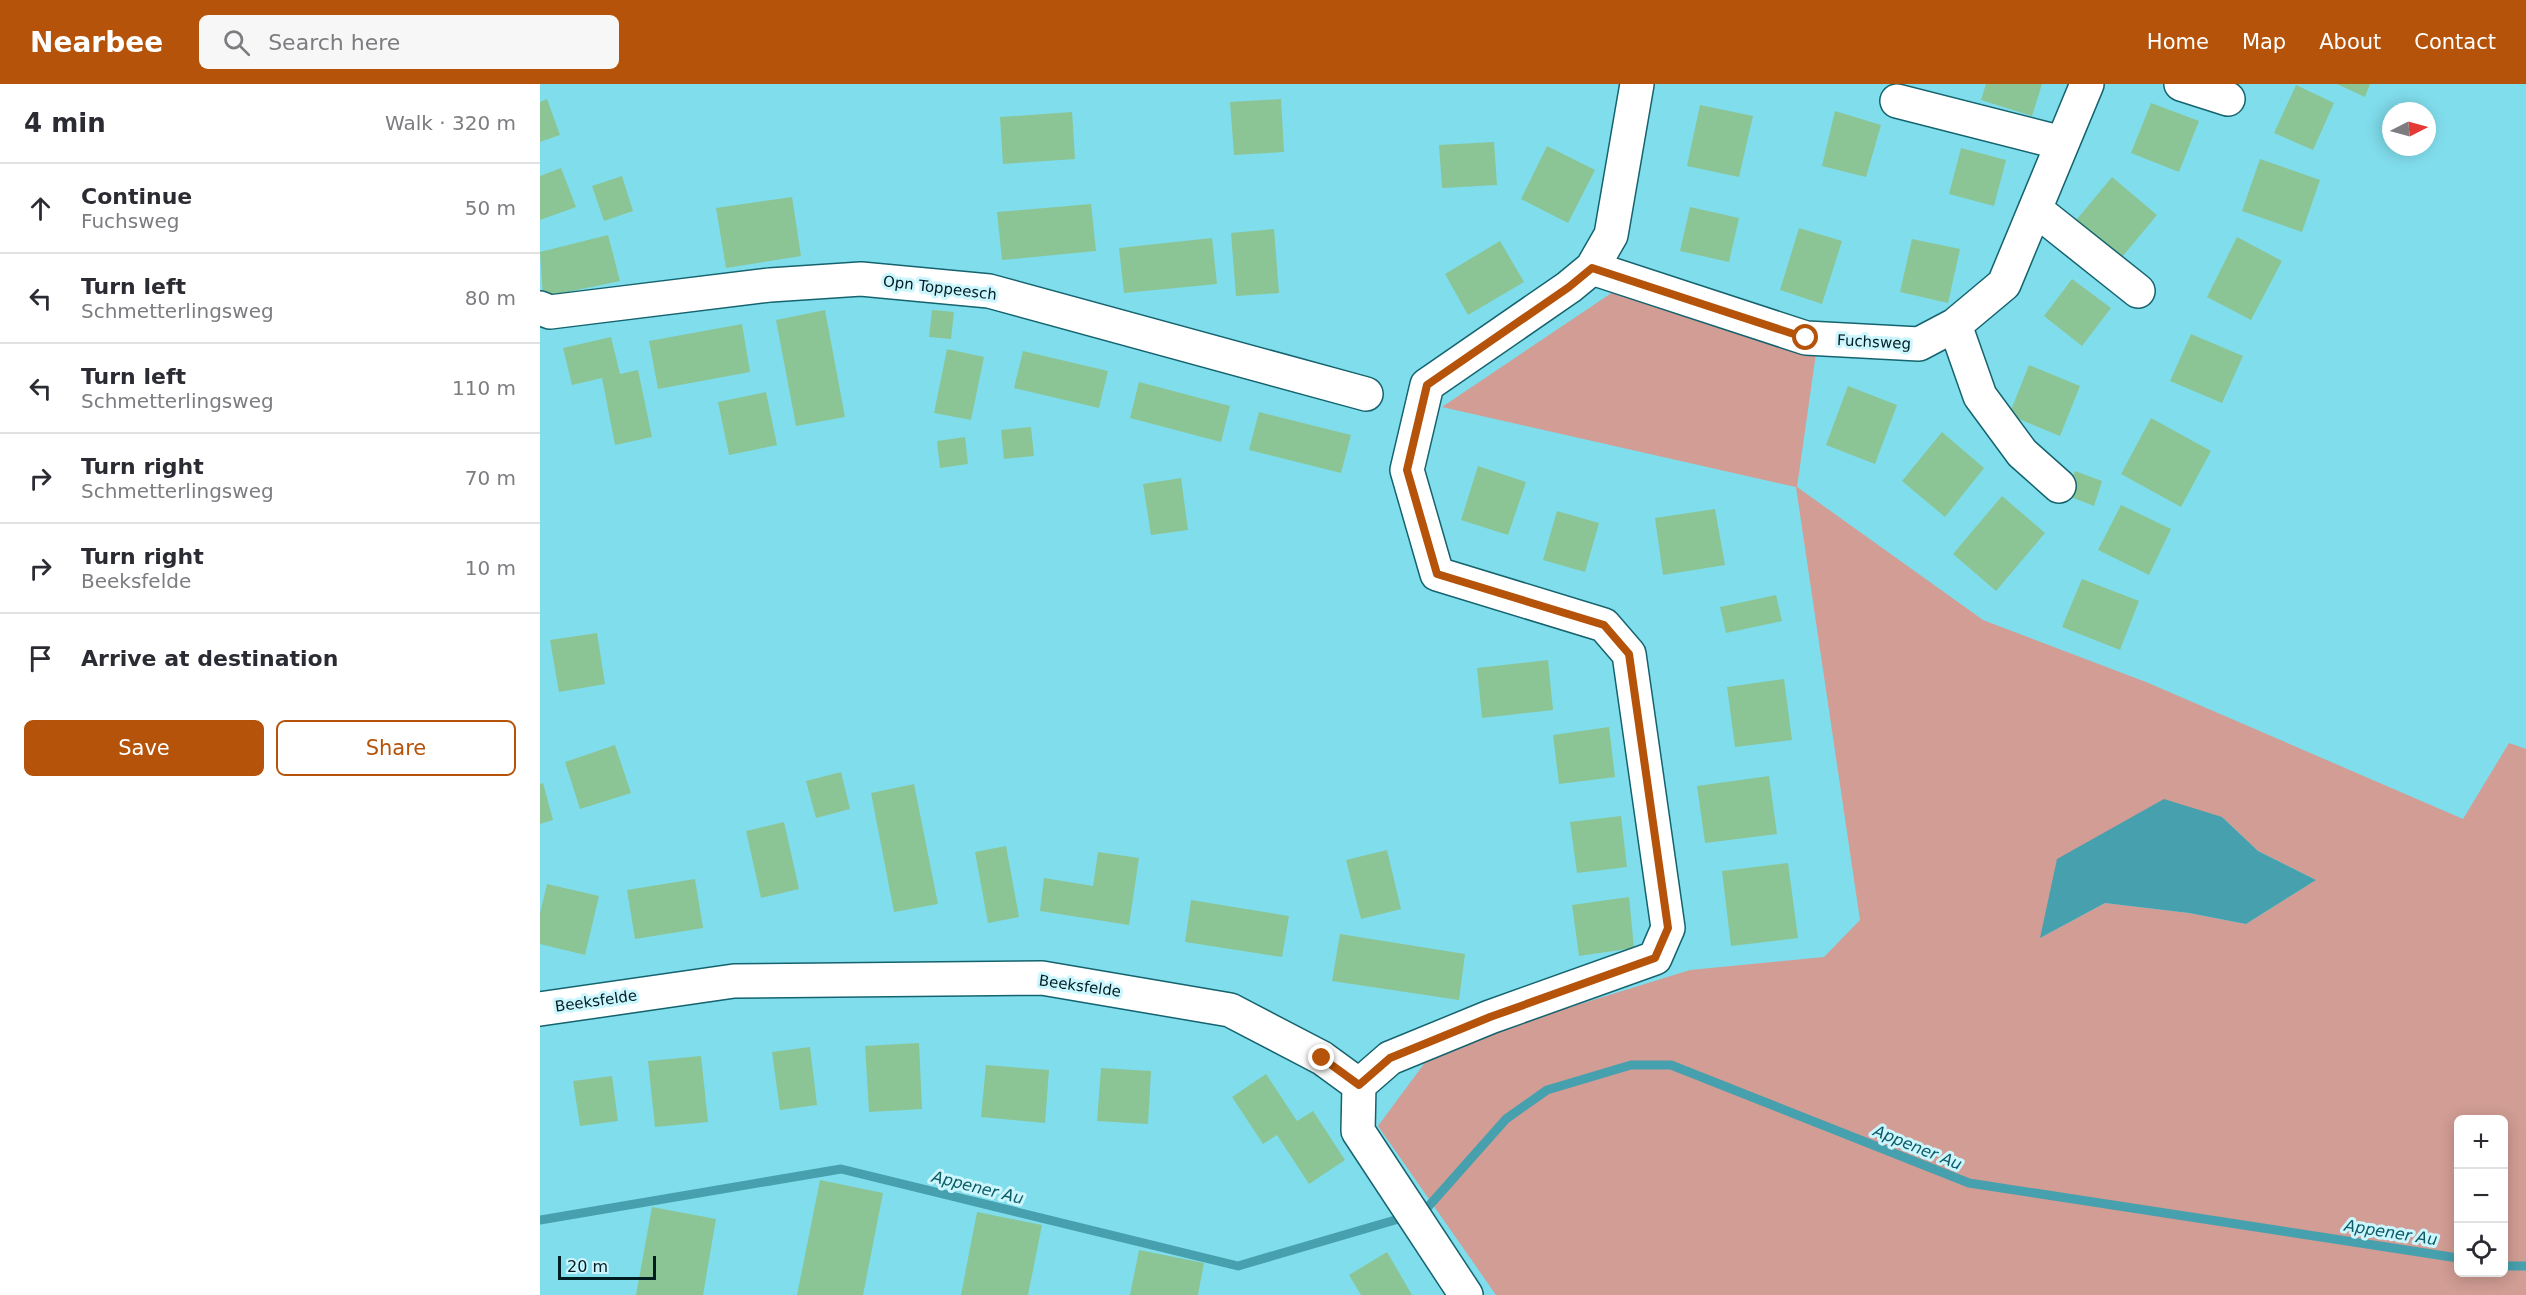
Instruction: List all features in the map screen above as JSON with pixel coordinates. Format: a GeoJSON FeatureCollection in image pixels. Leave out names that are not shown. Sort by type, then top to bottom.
{"type":"FeatureCollection","features":[{"type":"Feature","properties":{"kind":"street"},"geometry":{"type":"LineString","coordinates":[[1466,1295],[1358,1131],[1359,1085],[1390,1058],[1490,1017],[1655,958],[1668,928],[1629,654],[1604,625],[1437,574],[1407,470],[1427,385],[1569,287],[1592,268],[1611,235],[1637,84]]}},
{"type":"Feature","properties":{"kind":"street","name":"Fuchsweg"},"geometry":{"type":"LineString","coordinates":[[1592,268],[1806,338],[1919,344],[1955,325],[2004,284],[2086,84]]}},
{"type":"Feature","properties":{"kind":"street"},"geometry":{"type":"LineString","coordinates":[[2181,84],[2228,99]]}},
{"type":"Feature","properties":{"kind":"street"},"geometry":{"type":"LineString","coordinates":[[1898,101],[2062,143]]}},
{"type":"Feature","properties":{"kind":"street"},"geometry":{"type":"LineString","coordinates":[[2035,209],[2138,291]]}},
{"type":"Feature","properties":{"kind":"street","name":"Opn Toppeesch"},"geometry":{"type":"LineString","coordinates":[[540,308],[550,312],[770,285],[861,279],[989,291],[1366,394]]}},
{"type":"Feature","properties":{"kind":"street"},"geometry":{"type":"LineString","coordinates":[[1955,325],[1980,396],[2022,453],[2059,486]]}},
{"type":"Feature","properties":{"kind":"street","name":"Beeksfelde"},"geometry":{"type":"LineString","coordinates":[[540,1009],[734,981],[1042,978],[1230,1010],[1322,1058],[1359,1085]]}},
{"type":"Feature","properties":{"kind":"shaded area"},"geometry":{"type":"Polygon","coordinates":[[[1613,292],[1816,353],[1797,487],[1983,620],[2146,682],[2463,819],[2509,743],[2526,749],[2526,1295],[1496,1295],[1378,1126],[1435,1049],[1690,970],[1824,957],[1860,920],[1796,487],[1442,407],[1613,292]],[[2222,817],[2040,938],[2105,903],[2189,913],[2246,924],[2316,880],[2258,851],[2222,817]]]}},
{"type":"Feature","properties":{"kind":"water"},"geometry":{"type":"Polygon","coordinates":[[[2164,799],[2222,817],[2258,851],[2316,880],[2246,924],[2189,913],[2105,903],[2040,938],[2057,859],[2164,799]]]}},
{"type":"Feature","properties":{"kind":"building"},"geometry":{"type":"Polygon","coordinates":[[[1986,84],[2042,84],[2032,116],[1981,100],[1986,84]]]}},
{"type":"Feature","properties":{"kind":"building"},"geometry":{"type":"Polygon","coordinates":[[[2337,84],[2370,84],[2365,97],[2337,84]]]}},
{"type":"Feature","properties":{"kind":"building"},"geometry":{"type":"Polygon","coordinates":[[[2296,85],[2334,103],[2313,150],[2274,133],[2296,85]]]}},
{"type":"Feature","properties":{"kind":"building"},"geometry":{"type":"Polygon","coordinates":[[[547,99],[560,135],[540,142],[540,102],[547,99]]]}},
{"type":"Feature","properties":{"kind":"building"},"geometry":{"type":"Polygon","coordinates":[[[1281,99],[1284,152],[1234,155],[1230,102],[1281,99]]]}},
{"type":"Feature","properties":{"kind":"building"},"geometry":{"type":"Polygon","coordinates":[[[2151,103],[2199,121],[2179,172],[2131,153],[2151,103]]]}},
{"type":"Feature","properties":{"kind":"building"},"geometry":{"type":"Polygon","coordinates":[[[1700,105],[1753,116],[1739,177],[1687,166],[1700,105]]]}},
{"type":"Feature","properties":{"kind":"building"},"geometry":{"type":"Polygon","coordinates":[[[1835,111],[1881,125],[1866,177],[1822,166],[1835,111]]]}},
{"type":"Feature","properties":{"kind":"building"},"geometry":{"type":"Polygon","coordinates":[[[1072,112],[1075,159],[1003,164],[1000,117],[1072,112]]]}},
{"type":"Feature","properties":{"kind":"building"},"geometry":{"type":"Polygon","coordinates":[[[1494,142],[1497,185],[1442,188],[1439,145],[1494,142]]]}},
{"type":"Feature","properties":{"kind":"building"},"geometry":{"type":"Polygon","coordinates":[[[1547,146],[1595,170],[1568,223],[1521,199],[1547,146]]]}},
{"type":"Feature","properties":{"kind":"building"},"geometry":{"type":"Polygon","coordinates":[[[1961,148],[2006,160],[1994,206],[1949,194],[1961,148]]]}},
{"type":"Feature","properties":{"kind":"building"},"geometry":{"type":"Polygon","coordinates":[[[2260,159],[2320,180],[2302,232],[2242,211],[2260,159]]]}},
{"type":"Feature","properties":{"kind":"building"},"geometry":{"type":"Polygon","coordinates":[[[561,168],[576,207],[540,220],[540,176],[561,168]]]}},
{"type":"Feature","properties":{"kind":"building"},"geometry":{"type":"Polygon","coordinates":[[[622,176],[633,211],[604,221],[592,186],[622,176]]]}},
{"type":"Feature","properties":{"kind":"building"},"geometry":{"type":"Polygon","coordinates":[[[2112,177],[2157,215],[2118,262],[2073,224],[2112,177]]]}},
{"type":"Feature","properties":{"kind":"building"},"geometry":{"type":"Polygon","coordinates":[[[792,197],[801,256],[726,268],[716,208],[792,197]]]}},
{"type":"Feature","properties":{"kind":"building"},"geometry":{"type":"Polygon","coordinates":[[[1091,204],[1096,251],[1002,260],[997,212],[1091,204]]]}},
{"type":"Feature","properties":{"kind":"building"},"geometry":{"type":"Polygon","coordinates":[[[1690,207],[1739,218],[1729,262],[1680,251],[1690,207]]]}},
{"type":"Feature","properties":{"kind":"building"},"geometry":{"type":"Polygon","coordinates":[[[1799,228],[1842,241],[1822,304],[1780,290],[1799,228]]]}},
{"type":"Feature","properties":{"kind":"building"},"geometry":{"type":"Polygon","coordinates":[[[1274,229],[1279,293],[1236,296],[1231,233],[1274,229]]]}},
{"type":"Feature","properties":{"kind":"building"},"geometry":{"type":"Polygon","coordinates":[[[608,235],[620,281],[543,297],[540,252],[608,235]]]}},
{"type":"Feature","properties":{"kind":"building"},"geometry":{"type":"Polygon","coordinates":[[[2237,237],[2282,261],[2251,320],[2207,297],[2237,237]]]}},
{"type":"Feature","properties":{"kind":"building"},"geometry":{"type":"Polygon","coordinates":[[[1212,238],[1217,284],[1124,293],[1119,248],[1212,238]]]}},
{"type":"Feature","properties":{"kind":"building"},"geometry":{"type":"Polygon","coordinates":[[[1912,239],[1960,249],[1948,303],[1900,292],[1912,239]]]}},
{"type":"Feature","properties":{"kind":"building"},"geometry":{"type":"Polygon","coordinates":[[[1500,241],[1524,282],[1468,315],[1445,274],[1500,241]]]}},
{"type":"Feature","properties":{"kind":"building"},"geometry":{"type":"Polygon","coordinates":[[[2072,279],[2111,308],[2082,346],[2044,316],[2072,279]]]}},
{"type":"Feature","properties":{"kind":"building"},"geometry":{"type":"Polygon","coordinates":[[[825,310],[845,417],[796,426],[776,320],[825,310]]]}},
{"type":"Feature","properties":{"kind":"building"},"geometry":{"type":"Polygon","coordinates":[[[932,310],[954,312],[951,339],[929,337],[932,310]]]}},
{"type":"Feature","properties":{"kind":"building"},"geometry":{"type":"Polygon","coordinates":[[[742,324],[750,372],[658,389],[649,341],[742,324]]]}},
{"type":"Feature","properties":{"kind":"building"},"geometry":{"type":"Polygon","coordinates":[[[2191,334],[2243,356],[2222,403],[2170,381],[2191,334]]]}},
{"type":"Feature","properties":{"kind":"building"},"geometry":{"type":"Polygon","coordinates":[[[611,337],[620,374],[638,370],[652,437],[615,445],[602,378],[572,385],[563,348],[611,337]]]}},
{"type":"Feature","properties":{"kind":"building"},"geometry":{"type":"Polygon","coordinates":[[[947,349],[984,357],[971,420],[934,413],[947,349]]]}},
{"type":"Feature","properties":{"kind":"building"},"geometry":{"type":"Polygon","coordinates":[[[1023,351],[1108,371],[1099,408],[1014,388],[1023,351]]]}},
{"type":"Feature","properties":{"kind":"building"},"geometry":{"type":"Polygon","coordinates":[[[2029,365],[2080,386],[2060,436],[2009,415],[2029,365]]]}},
{"type":"Feature","properties":{"kind":"building"},"geometry":{"type":"Polygon","coordinates":[[[1139,382],[1230,406],[1221,442],[1130,418],[1139,382]]]}},
{"type":"Feature","properties":{"kind":"building"},"geometry":{"type":"Polygon","coordinates":[[[1848,386],[1897,405],[1875,464],[1826,445],[1848,386]]]}},
{"type":"Feature","properties":{"kind":"building"},"geometry":{"type":"Polygon","coordinates":[[[766,392],[777,445],[729,455],[718,402],[766,392]]]}},
{"type":"Feature","properties":{"kind":"building"},"geometry":{"type":"Polygon","coordinates":[[[1259,412],[1351,435],[1341,473],[1249,450],[1259,412]]]}},
{"type":"Feature","properties":{"kind":"building"},"geometry":{"type":"Polygon","coordinates":[[[2151,418],[2211,451],[2181,507],[2121,474],[2151,418]]]}},
{"type":"Feature","properties":{"kind":"building"},"geometry":{"type":"Polygon","coordinates":[[[1031,427],[1034,456],[1004,459],[1001,430],[1031,427]]]}},
{"type":"Feature","properties":{"kind":"building"},"geometry":{"type":"Polygon","coordinates":[[[1942,432],[1984,468],[1945,517],[1902,481],[1942,432]]]}},
{"type":"Feature","properties":{"kind":"building"},"geometry":{"type":"Polygon","coordinates":[[[965,437],[968,464],[940,468],[937,441],[965,437]]]}},
{"type":"Feature","properties":{"kind":"building"},"geometry":{"type":"Polygon","coordinates":[[[1478,466],[1526,482],[1508,535],[1461,520],[1478,466]]]}},
{"type":"Feature","properties":{"kind":"building"},"geometry":{"type":"Polygon","coordinates":[[[2075,471],[2102,481],[2094,506],[2066,495],[2075,471]]]}},
{"type":"Feature","properties":{"kind":"building"},"geometry":{"type":"Polygon","coordinates":[[[1181,478],[1188,530],[1151,535],[1143,484],[1181,478]]]}},
{"type":"Feature","properties":{"kind":"building"},"geometry":{"type":"Polygon","coordinates":[[[2002,496],[2045,533],[1996,591],[1953,554],[2002,496]]]}},
{"type":"Feature","properties":{"kind":"building"},"geometry":{"type":"Polygon","coordinates":[[[2121,505],[2171,529],[2149,575],[2098,550],[2121,505]]]}},
{"type":"Feature","properties":{"kind":"building"},"geometry":{"type":"Polygon","coordinates":[[[1715,509],[1725,565],[1663,575],[1655,518],[1715,509]]]}},
{"type":"Feature","properties":{"kind":"building"},"geometry":{"type":"Polygon","coordinates":[[[1557,511],[1599,523],[1585,572],[1543,560],[1557,511]]]}},
{"type":"Feature","properties":{"kind":"building"},"geometry":{"type":"Polygon","coordinates":[[[2082,579],[2139,601],[2120,650],[2062,627],[2082,579]]]}},
{"type":"Feature","properties":{"kind":"building"},"geometry":{"type":"Polygon","coordinates":[[[1776,595],[1782,621],[1726,633],[1720,607],[1776,595]]]}},
{"type":"Feature","properties":{"kind":"building"},"geometry":{"type":"Polygon","coordinates":[[[597,633],[605,684],[559,692],[550,640],[597,633]]]}},
{"type":"Feature","properties":{"kind":"building"},"geometry":{"type":"Polygon","coordinates":[[[1548,660],[1553,710],[1482,718],[1477,668],[1548,660]]]}},
{"type":"Feature","properties":{"kind":"building"},"geometry":{"type":"Polygon","coordinates":[[[1784,679],[1792,740],[1735,747],[1727,687],[1784,679]]]}},
{"type":"Feature","properties":{"kind":"building"},"geometry":{"type":"Polygon","coordinates":[[[1609,727],[1615,777],[1559,784],[1553,735],[1609,727]]]}},
{"type":"Feature","properties":{"kind":"building"},"geometry":{"type":"Polygon","coordinates":[[[615,745],[631,793],[580,809],[565,762],[615,745]]]}},
{"type":"Feature","properties":{"kind":"building"},"geometry":{"type":"Polygon","coordinates":[[[841,772],[850,809],[816,818],[806,781],[841,772]]]}},
{"type":"Feature","properties":{"kind":"building"},"geometry":{"type":"Polygon","coordinates":[[[1769,776],[1777,834],[1705,843],[1697,786],[1769,776]]]}},
{"type":"Feature","properties":{"kind":"building"},"geometry":{"type":"Polygon","coordinates":[[[543,783],[553,820],[540,824],[540,784],[543,783]]]}},
{"type":"Feature","properties":{"kind":"building"},"geometry":{"type":"Polygon","coordinates":[[[914,784],[938,904],[894,912],[871,793],[914,784]]]}},
{"type":"Feature","properties":{"kind":"building"},"geometry":{"type":"Polygon","coordinates":[[[1621,816],[1627,867],[1577,873],[1570,822],[1621,816]]]}},
{"type":"Feature","properties":{"kind":"building"},"geometry":{"type":"Polygon","coordinates":[[[784,822],[799,889],[761,898],[746,831],[784,822]]]}},
{"type":"Feature","properties":{"kind":"building"},"geometry":{"type":"Polygon","coordinates":[[[1006,846],[1019,917],[988,923],[975,852],[1006,846]]]}},
{"type":"Feature","properties":{"kind":"building"},"geometry":{"type":"Polygon","coordinates":[[[1387,850],[1401,909],[1361,919],[1346,860],[1387,850]]]}},
{"type":"Feature","properties":{"kind":"building"},"geometry":{"type":"Polygon","coordinates":[[[1098,852],[1139,858],[1129,925],[1040,911],[1044,878],[1093,886],[1098,852]]]}},
{"type":"Feature","properties":{"kind":"building"},"geometry":{"type":"Polygon","coordinates":[[[1788,863],[1798,938],[1731,946],[1722,871],[1788,863]]]}},
{"type":"Feature","properties":{"kind":"building"},"geometry":{"type":"Polygon","coordinates":[[[695,879],[703,928],[635,939],[627,890],[695,879]]]}},
{"type":"Feature","properties":{"kind":"building"},"geometry":{"type":"Polygon","coordinates":[[[547,884],[599,896],[585,955],[540,944],[540,913],[547,884]]]}},
{"type":"Feature","properties":{"kind":"building"},"geometry":{"type":"Polygon","coordinates":[[[1629,897],[1634,948],[1579,956],[1572,905],[1629,897]]]}},
{"type":"Feature","properties":{"kind":"building"},"geometry":{"type":"Polygon","coordinates":[[[1191,900],[1289,916],[1282,957],[1185,942],[1191,900]]]}},
{"type":"Feature","properties":{"kind":"building"},"geometry":{"type":"Polygon","coordinates":[[[1340,934],[1465,954],[1459,1000],[1332,981],[1340,934]]]}},
{"type":"Feature","properties":{"kind":"building"},"geometry":{"type":"Polygon","coordinates":[[[919,1043],[922,1109],[869,1112],[865,1046],[919,1043]]]}},
{"type":"Feature","properties":{"kind":"building"},"geometry":{"type":"Polygon","coordinates":[[[810,1047],[817,1105],[780,1110],[772,1052],[810,1047]]]}},
{"type":"Feature","properties":{"kind":"building"},"geometry":{"type":"Polygon","coordinates":[[[701,1056],[708,1122],[655,1127],[648,1061],[701,1056]]]}},
{"type":"Feature","properties":{"kind":"building"},"geometry":{"type":"Polygon","coordinates":[[[986,1065],[1049,1070],[1045,1123],[981,1117],[986,1065]]]}},
{"type":"Feature","properties":{"kind":"building"},"geometry":{"type":"Polygon","coordinates":[[[1101,1068],[1151,1071],[1148,1124],[1097,1121],[1101,1068]]]}},
{"type":"Feature","properties":{"kind":"building"},"geometry":{"type":"Polygon","coordinates":[[[1266,1074],[1297,1121],[1313,1111],[1345,1160],[1309,1184],[1277,1135],[1263,1144],[1232,1097],[1266,1074]]]}},
{"type":"Feature","properties":{"kind":"building"},"geometry":{"type":"Polygon","coordinates":[[[612,1076],[618,1121],[580,1126],[573,1081],[612,1076]]]}},
{"type":"Feature","properties":{"kind":"building"},"geometry":{"type":"Polygon","coordinates":[[[820,1180],[883,1193],[863,1295],[797,1295],[820,1180]]]}},
{"type":"Feature","properties":{"kind":"building"},"geometry":{"type":"Polygon","coordinates":[[[652,1207],[716,1219],[703,1295],[636,1295],[652,1207]]]}},
{"type":"Feature","properties":{"kind":"building"},"geometry":{"type":"Polygon","coordinates":[[[977,1212],[1042,1225],[1028,1295],[961,1295],[977,1212]]]}},
{"type":"Feature","properties":{"kind":"building"},"geometry":{"type":"Polygon","coordinates":[[[1139,1250],[1204,1263],[1198,1295],[1130,1295],[1139,1250]]]}},
{"type":"Feature","properties":{"kind":"building"},"geometry":{"type":"Polygon","coordinates":[[[1387,1252],[1412,1295],[1361,1295],[1349,1275],[1387,1252]]]}},
{"type":"Feature","properties":{"kind":"waterway","name":"Appener Au"},"geometry":{"type":"LineString","coordinates":[[1427,1208],[1506,1119],[1547,1090],[1631,1065],[1671,1065],[1969,1183],[2454,1257]]}},
{"type":"Feature","properties":{"kind":"waterway","name":"Appener Au"},"geometry":{"type":"LineString","coordinates":[[540,1220],[841,1169],[1238,1266],[1402,1218]]}},
{"type":"Feature","properties":{"kind":"waterway","name":"Appener Au"},"geometry":{"type":"LineString","coordinates":[[2508,1266],[2526,1266]]}},
{"type":"Feature","properties":{"kind":"route"},"geometry":{"type":"LineString","coordinates":[[1322,1058],[1359,1085],[1390,1058],[1490,1017],[1655,958],[1668,928],[1629,654],[1604,625],[1437,574],[1407,470],[1427,385],[1569,287],[1592,268],[1806,338]]}}]}
